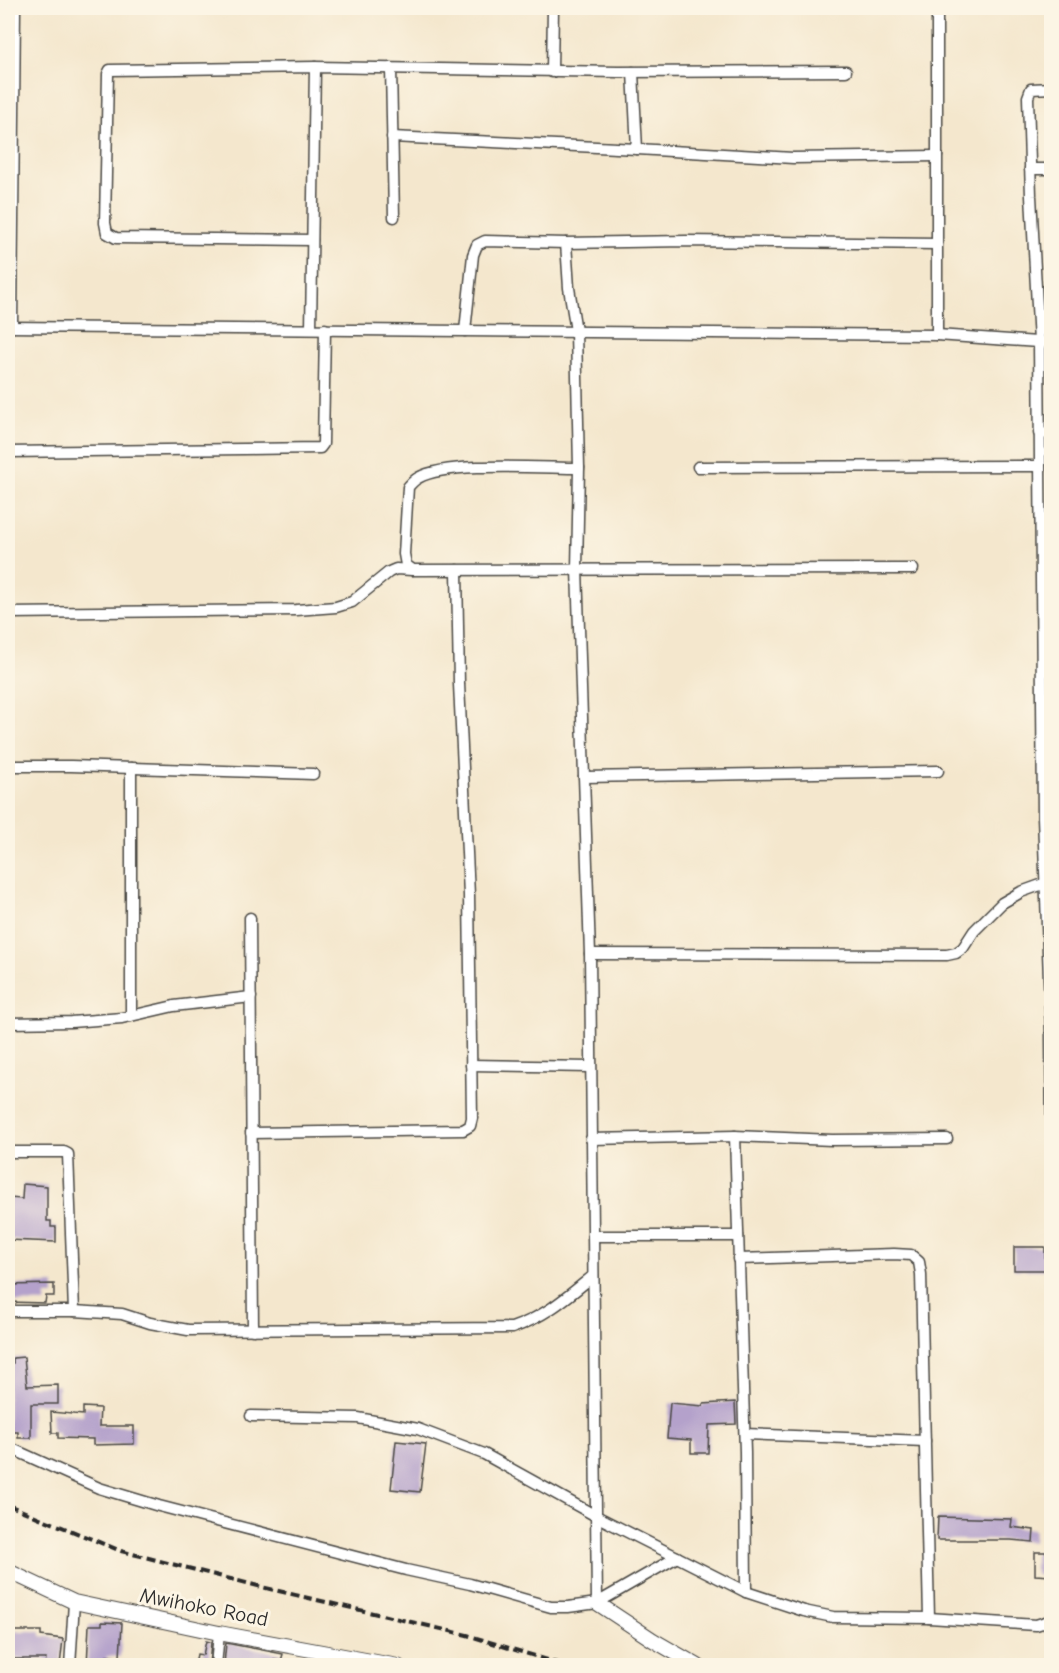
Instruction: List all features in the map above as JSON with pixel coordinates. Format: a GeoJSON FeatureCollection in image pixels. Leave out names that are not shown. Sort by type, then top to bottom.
{"type":"FeatureCollection","features":[{"type":"Feature","properties":{"kind":"street"},"geometry":{"type":"LineString","coordinates":[[15,8],[11,37],[10,327],[937,335],[1052,343]]}},
{"type":"Feature","properties":{"kind":"street"},"geometry":{"type":"LineString","coordinates":[[552,72],[553,8]]}},
{"type":"Feature","properties":{"kind":"street"},"geometry":{"type":"LineString","coordinates":[[937,8],[937,335]]}},
{"type":"Feature","properties":{"kind":"street"},"geometry":{"type":"LineString","coordinates":[[310,329],[315,67]]}},
{"type":"Feature","properties":{"kind":"street"},"geometry":{"type":"LineString","coordinates":[[312,240],[116,238],[107,233],[105,223],[108,74],[110,70],[315,67],[552,72],[846,71]]}},
{"type":"Feature","properties":{"kind":"street"},"geometry":{"type":"LineString","coordinates":[[391,68],[394,217]]}},
{"type":"Feature","properties":{"kind":"street"},"geometry":{"type":"LineString","coordinates":[[633,72],[637,149]]}},
{"type":"Feature","properties":{"kind":"street"},"geometry":{"type":"LineString","coordinates":[[1052,87],[1031,90],[1028,97],[1039,342],[1052,1153]]}},
{"type":"Feature","properties":{"kind":"street"},"geometry":{"type":"LineString","coordinates":[[392,137],[793,158],[937,156]]}},
{"type":"Feature","properties":{"kind":"street"},"geometry":{"type":"LineString","coordinates":[[1030,169],[1052,169]]}},
{"type":"Feature","properties":{"kind":"street"},"geometry":{"type":"LineString","coordinates":[[465,330],[473,255],[477,245],[485,241],[937,244]]}},
{"type":"Feature","properties":{"kind":"street"},"geometry":{"type":"LineString","coordinates":[[566,243],[569,288],[576,331],[579,468],[578,569],[590,954],[597,1603]]}},
{"type":"Feature","properties":{"kind":"street"},"geometry":{"type":"LineString","coordinates":[[8,452],[320,448],[323,444],[325,330]]}},
{"type":"Feature","properties":{"kind":"street"},"geometry":{"type":"LineString","coordinates":[[1039,433],[1052,434]]}},
{"type":"Feature","properties":{"kind":"street"},"geometry":{"type":"LineString","coordinates":[[698,467],[1040,466]]}},
{"type":"Feature","properties":{"kind":"street"},"geometry":{"type":"LineString","coordinates":[[413,570],[406,565],[404,554],[408,487],[416,478],[459,468],[579,468]]}},
{"type":"Feature","properties":{"kind":"street"},"geometry":{"type":"LineString","coordinates":[[8,613],[296,610],[336,607],[352,602],[389,572],[396,569],[913,568]]}},
{"type":"Feature","properties":{"kind":"street"},"geometry":{"type":"LineString","coordinates":[[251,1133],[463,1130],[470,1126],[472,1118],[469,895],[459,684],[457,570]]}},
{"type":"Feature","properties":{"kind":"street"},"geometry":{"type":"LineString","coordinates":[[8,766],[313,774]]}},
{"type":"Feature","properties":{"kind":"street"},"geometry":{"type":"LineString","coordinates":[[131,768],[131,1016]]}},
{"type":"Feature","properties":{"kind":"street"},"geometry":{"type":"LineString","coordinates":[[584,777],[938,771]]}},
{"type":"Feature","properties":{"kind":"street"},"geometry":{"type":"LineString","coordinates":[[590,954],[947,955],[963,948],[974,932],[1002,903],[1048,878]]}},
{"type":"Feature","properties":{"kind":"street"},"geometry":{"type":"LineString","coordinates":[[250,918],[253,1330]]}},
{"type":"Feature","properties":{"kind":"street"},"geometry":{"type":"LineString","coordinates":[[8,1023],[71,1022],[131,1016],[174,1006],[250,998]]}},
{"type":"Feature","properties":{"kind":"street"},"geometry":{"type":"LineString","coordinates":[[471,1065],[590,1067]]}},
{"type":"Feature","properties":{"kind":"street"},"geometry":{"type":"LineString","coordinates":[[591,1138],[735,1136],[832,1140],[947,1139]]}},
{"type":"Feature","properties":{"kind":"street"},"geometry":{"type":"LineString","coordinates":[[735,1136],[745,1434],[746,1592]]}},
{"type":"Feature","properties":{"kind":"street"},"geometry":{"type":"LineString","coordinates":[[8,1152],[64,1152],[68,1154],[74,1311]]}},
{"type":"Feature","properties":{"kind":"street"},"geometry":{"type":"LineString","coordinates":[[593,1236],[738,1236]]}},
{"type":"Feature","properties":{"kind":"street"},"geometry":{"type":"LineString","coordinates":[[738,1259],[894,1254],[911,1255],[919,1262],[926,1442],[929,1618]]}},
{"type":"Feature","properties":{"kind":"street"},"geometry":{"type":"LineString","coordinates":[[8,1311],[122,1314],[150,1323],[188,1330],[512,1328],[535,1320],[558,1305],[593,1276]]}},
{"type":"Feature","properties":{"kind":"street"},"geometry":{"type":"LineString","coordinates":[[252,1416],[358,1418],[417,1429],[484,1454],[596,1516],[746,1592],[793,1608],[833,1617],[929,1618],[1036,1625],[1051,1622]]}},
{"type":"Feature","properties":{"kind":"street"},"geometry":{"type":"LineString","coordinates":[[745,1434],[926,1442]]}},
{"type":"Feature","properties":{"kind":"street"},"geometry":{"type":"LineString","coordinates":[[8,1447],[99,1488],[202,1517],[470,1584],[551,1607],[597,1603],[677,1557]]}},
{"type":"Feature","properties":{"kind":"street","name":"Mwihoko Road"},"geometry":{"type":"LineString","coordinates":[[8,1571],[74,1602],[219,1633],[398,1665]]}},
{"type":"Feature","properties":{"kind":"street"},"geometry":{"type":"LineString","coordinates":[[70,1665],[74,1602]]}},
{"type":"Feature","properties":{"kind":"street"},"geometry":{"type":"LineString","coordinates":[[597,1603],[653,1640],[698,1665]]}},
{"type":"Feature","properties":{"kind":"street"},"geometry":{"type":"LineString","coordinates":[[216,1665],[219,1633]]}},
{"type":"Feature","properties":{"kind":"building"},"geometry":{"type":"Polygon","coordinates":[[[23,1184],[47,1186],[47,1221],[51,1221],[51,1227],[56,1227],[56,1242],[8,1240],[8,1198],[22,1199],[23,1184]]]}},
{"type":"Feature","properties":{"kind":"building"},"geometry":{"type":"Polygon","coordinates":[[[1014,1247],[1045,1247],[1045,1270],[1014,1270],[1014,1247]]]}},
{"type":"Feature","properties":{"kind":"building"},"geometry":{"type":"Polygon","coordinates":[[[54,1284],[54,1296],[46,1296],[45,1303],[8,1302],[8,1285],[54,1284]]]}},
{"type":"Feature","properties":{"kind":"building"},"geometry":{"type":"Polygon","coordinates":[[[24,1357],[27,1386],[58,1385],[58,1404],[31,1404],[31,1438],[18,1438],[18,1432],[8,1432],[8,1363],[13,1363],[13,1358],[24,1357]]]}},
{"type":"Feature","properties":{"kind":"building"},"geometry":{"type":"Polygon","coordinates":[[[735,1402],[736,1424],[709,1425],[708,1453],[691,1453],[691,1440],[667,1438],[670,1403],[703,1406],[703,1404],[735,1402]]]}},
{"type":"Feature","properties":{"kind":"building"},"geometry":{"type":"Polygon","coordinates":[[[83,1407],[100,1408],[99,1426],[134,1426],[134,1444],[93,1445],[93,1439],[58,1438],[58,1433],[52,1433],[51,1412],[83,1415],[83,1407]]]}},
{"type":"Feature","properties":{"kind":"building"},"geometry":{"type":"Polygon","coordinates":[[[396,1441],[426,1444],[420,1492],[391,1489],[396,1441]]]}},
{"type":"Feature","properties":{"kind":"building"},"geometry":{"type":"Polygon","coordinates":[[[938,1517],[1012,1519],[1011,1527],[1034,1530],[1033,1542],[937,1540],[938,1517]]]}},
{"type":"Feature","properties":{"kind":"building"},"geometry":{"type":"Polygon","coordinates":[[[1035,1552],[1051,1552],[1051,1576],[1035,1575],[1035,1552]]]}},
{"type":"Feature","properties":{"kind":"building"},"geometry":{"type":"Polygon","coordinates":[[[102,1622],[122,1623],[120,1657],[107,1656],[107,1665],[87,1665],[89,1625],[102,1625],[102,1622]]]}},
{"type":"Feature","properties":{"kind":"building"},"geometry":{"type":"Polygon","coordinates":[[[8,1631],[41,1631],[41,1636],[63,1639],[60,1665],[45,1665],[46,1659],[8,1659],[8,1631]]]}},
{"type":"Feature","properties":{"kind":"building"},"geometry":{"type":"Polygon","coordinates":[[[206,1641],[211,1642],[209,1665],[195,1664],[197,1654],[203,1655],[206,1641]]]}},
{"type":"Feature","properties":{"kind":"building"},"geometry":{"type":"Polygon","coordinates":[[[226,1643],[283,1654],[281,1661],[274,1660],[273,1665],[224,1665],[226,1643]]]}},
{"type":"Feature","properties":{"kind":"railway"},"geometry":{"type":"LineString","coordinates":[[8,1505],[121,1551],[467,1635],[567,1666]]}}]}
